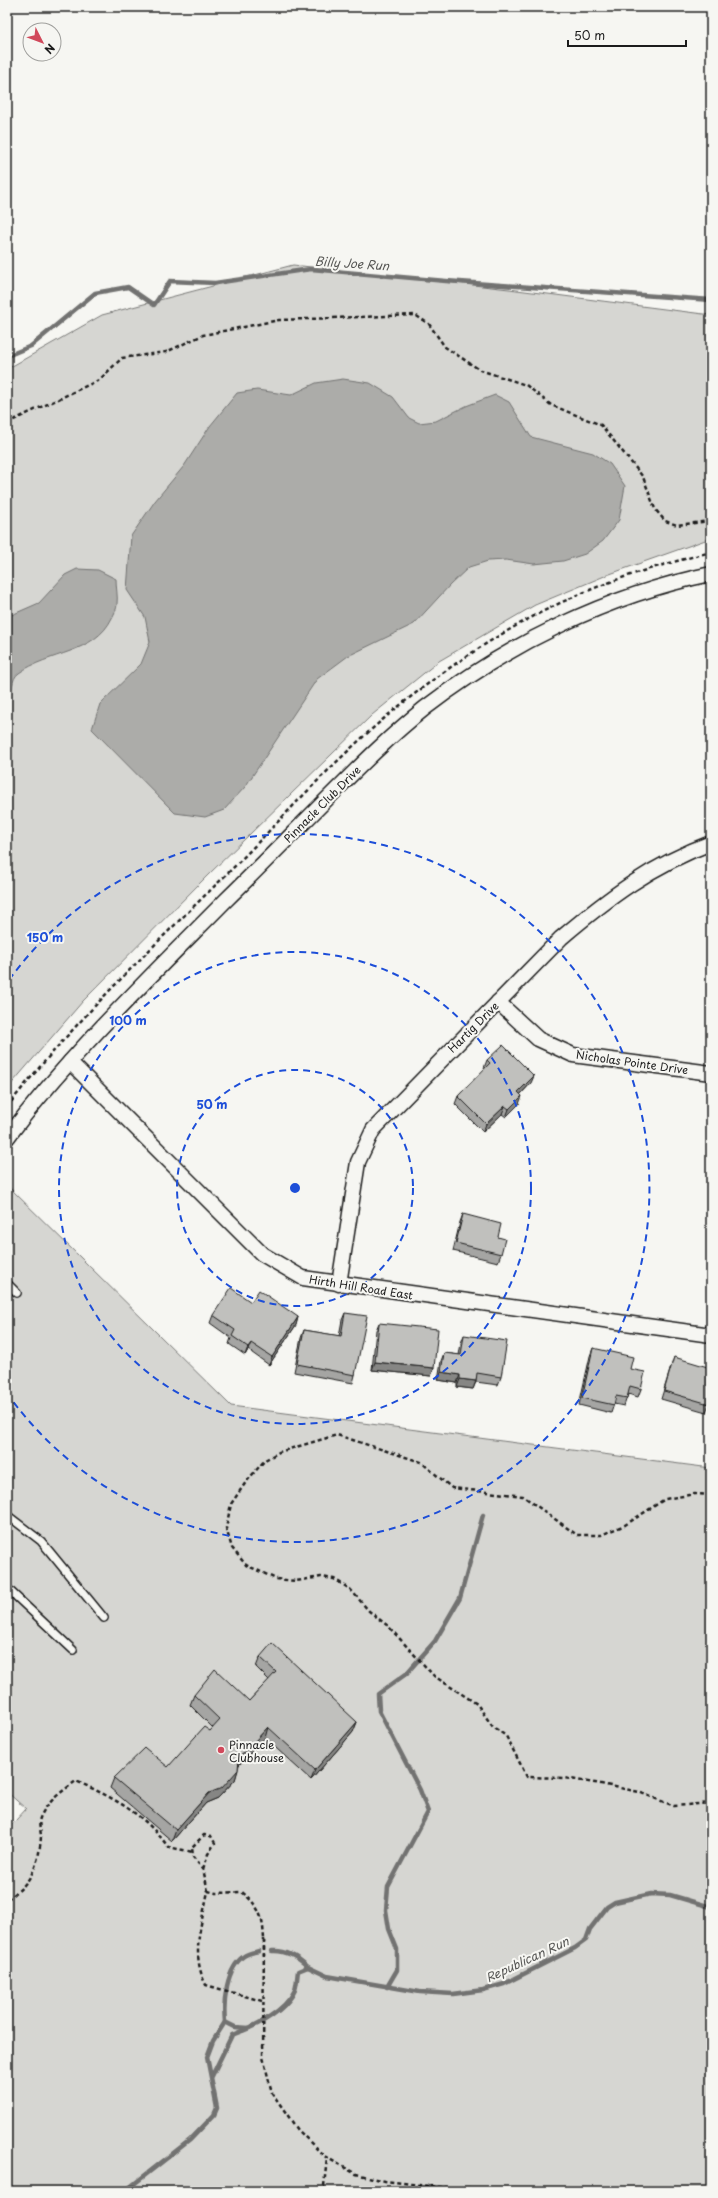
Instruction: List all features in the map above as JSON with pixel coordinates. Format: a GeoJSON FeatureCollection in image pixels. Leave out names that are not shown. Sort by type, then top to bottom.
{"type":"FeatureCollection","features":[{"type":"Feature","properties":{"kind":"street","name":"Pinnacle Club Drive"},"geometry":{"type":"LineString","coordinates":[[7,1138],[37,1098],[129,997],[369,757],[425,708],[475,674],[526,643],[586,613],[642,592],[711,574]]}},
{"type":"Feature","properties":{"kind":"street","name":"Hartig Drive"},"geometry":{"type":"LineString","coordinates":[[339,1284],[358,1162],[373,1130],[561,938],[625,886],[656,868],[711,843]]}},
{"type":"Feature","properties":{"kind":"street","name":"Nicholas Pointe Drive"},"geometry":{"type":"LineString","coordinates":[[498,1002],[538,1039],[573,1055],[711,1073]]}},
{"type":"Feature","properties":{"kind":"street","name":"Hirth Hill Road East"},"geometry":{"type":"LineString","coordinates":[[70,1062],[262,1254],[303,1278],[711,1336]]}},
{"type":"Feature","properties":{"kind":"lane"},"geometry":{"type":"LineString","coordinates":[[7,1283],[17,1293]]}},
{"type":"Feature","properties":{"kind":"lane"},"geometry":{"type":"LineString","coordinates":[[7,1515],[41,1541],[104,1618]]}},
{"type":"Feature","properties":{"kind":"lane"},"geometry":{"type":"LineString","coordinates":[[7,1588],[73,1650]]}},
{"type":"Feature","properties":{"kind":"path"},"geometry":{"type":"LineString","coordinates":[[7,423],[99,380],[122,358],[166,352],[203,335],[279,320],[415,315],[429,324],[445,347],[480,370],[526,385],[551,405],[601,425],[611,434],[644,478],[655,509],[665,521],[677,525],[711,521]]}},
{"type":"Feature","properties":{"kind":"path"},"geometry":{"type":"LineString","coordinates":[[711,1495],[695,1494],[665,1499],[625,1525],[602,1535],[577,1535],[523,1496],[452,1488],[421,1462],[337,1435],[279,1452],[265,1460],[246,1482],[231,1504],[226,1528],[232,1548],[246,1565],[276,1579],[296,1581],[321,1577],[334,1579],[350,1589],[369,1611],[388,1626],[426,1667],[449,1687],[477,1704],[493,1727],[506,1736],[527,1777],[564,1778],[601,1784],[639,1792],[674,1806],[711,1803]]}},
{"type":"Feature","properties":{"kind":"path"},"geometry":{"type":"LineString","coordinates":[[7,1899],[27,1884],[37,1861],[41,1837],[40,1819],[56,1796],[76,1781],[106,1793],[131,1809],[156,1830],[168,1847],[193,1852]]}},
{"type":"Feature","properties":{"kind":"path"},"geometry":{"type":"LineString","coordinates":[[203,1869],[208,1854],[215,1843],[211,1836],[204,1835],[192,1847],[193,1857],[203,1869],[208,1891],[198,1932],[197,1955],[200,1973],[206,1985],[262,2001]]}},
{"type":"Feature","properties":{"kind":"path"},"geometry":{"type":"LineString","coordinates":[[208,1891],[216,1893],[242,1892],[258,1907],[263,1921],[263,1989],[264,1940]]}},
{"type":"Feature","properties":{"kind":"path"},"geometry":{"type":"LineString","coordinates":[[264,1940],[262,2046],[272,2093],[298,2130],[327,2158],[356,2174],[385,2181],[438,2187],[509,2191]]}},
{"type":"Feature","properties":{"kind":"path"},"geometry":{"type":"LineString","coordinates":[[320,2191],[324,2186],[327,2158]]}},
{"type":"Feature","properties":{"kind":"shaded area"},"geometry":{"type":"Polygon","coordinates":[[[293,265],[509,289],[711,315],[711,538],[607,575],[535,605],[439,661],[372,715],[208,875],[83,1001],[7,1089],[7,369],[102,315],[293,265]]]}},
{"type":"Feature","properties":{"kind":"shaded area"},"geometry":{"type":"Polygon","coordinates":[[[343,379],[370,383],[393,397],[409,418],[419,423],[436,421],[466,406],[495,395],[509,402],[531,437],[593,453],[610,464],[625,486],[619,520],[603,541],[585,554],[563,561],[534,564],[506,560],[488,561],[469,567],[414,624],[348,656],[317,679],[245,787],[224,810],[205,817],[175,813],[92,729],[100,704],[141,664],[150,642],[145,617],[127,590],[131,536],[155,501],[184,466],[210,426],[237,393],[257,390],[291,395],[316,383],[343,379]]]}},
{"type":"Feature","properties":{"kind":"shaded area"},"geometry":{"type":"Polygon","coordinates":[[[77,569],[98,570],[116,579],[117,606],[112,618],[104,630],[83,646],[31,666],[19,673],[14,679],[11,693],[7,700],[7,617],[39,603],[65,575],[77,569]]]}},
{"type":"Feature","properties":{"kind":"shaded area"},"geometry":{"type":"Polygon","coordinates":[[[8,1186],[231,1406],[711,1468],[711,2191],[7,2191],[7,1830],[26,1809],[7,1792],[8,1186]]]}},
{"type":"Feature","properties":{"kind":"building"},"geometry":{"type":"Polygon","coordinates":[[[503,1045],[534,1076],[518,1092],[522,1096],[509,1109],[505,1106],[486,1124],[458,1096],[490,1063],[487,1060],[503,1045]]]}},
{"type":"Feature","properties":{"kind":"building"},"geometry":{"type":"Polygon","coordinates":[[[463,1214],[501,1224],[498,1237],[505,1239],[501,1254],[456,1243],[463,1214]]]}},
{"type":"Feature","properties":{"kind":"building"},"geometry":{"type":"Polygon","coordinates":[[[231,1288],[251,1302],[259,1290],[298,1317],[272,1357],[251,1343],[248,1347],[232,1336],[235,1330],[213,1315],[231,1288]]]}},
{"type":"Feature","properties":{"kind":"building"},"geometry":{"type":"Polygon","coordinates":[[[345,1313],[367,1316],[355,1375],[297,1364],[304,1330],[341,1336],[345,1313]]]}},
{"type":"Feature","properties":{"kind":"building"},"geometry":{"type":"Polygon","coordinates":[[[379,1323],[438,1329],[434,1368],[375,1362],[379,1323]]]}},
{"type":"Feature","properties":{"kind":"building"},"geometry":{"type":"Polygon","coordinates":[[[464,1335],[507,1341],[501,1377],[477,1373],[476,1381],[460,1379],[460,1375],[441,1372],[444,1353],[461,1355],[464,1335]]]}},
{"type":"Feature","properties":{"kind":"building"},"geometry":{"type":"Polygon","coordinates":[[[593,1348],[633,1357],[630,1369],[645,1372],[641,1389],[630,1386],[627,1398],[616,1396],[614,1405],[582,1398],[593,1348]]]}},
{"type":"Feature","properties":{"kind":"building"},"geometry":{"type":"Polygon","coordinates":[[[674,1357],[711,1368],[711,1399],[709,1404],[664,1391],[674,1357]]]}},
{"type":"Feature","properties":{"kind":"building","name":"Pinnacle Clubhouse"},"geometry":{"type":"Polygon","coordinates":[[[272,1643],[357,1722],[315,1770],[268,1727],[239,1758],[238,1770],[222,1788],[209,1793],[176,1830],[114,1778],[145,1748],[168,1767],[204,1727],[210,1731],[220,1720],[194,1695],[215,1669],[249,1701],[276,1672],[260,1657],[272,1643]]]}},
{"type":"Feature","properties":{"kind":"waterway","name":"Billy Joe Run"},"geometry":{"type":"LineString","coordinates":[[7,356],[31,346],[95,293],[128,287],[154,305],[170,281],[215,283],[311,269],[446,281],[711,300]]}},
{"type":"Feature","properties":{"kind":"waterway"},"geometry":{"type":"LineString","coordinates":[[387,1987],[397,1970],[397,1949],[389,1929],[386,1910],[388,1887],[428,1812],[420,1790],[379,1711],[378,1694],[406,1674],[435,1641],[460,1598],[483,1515]]}},
{"type":"Feature","properties":{"kind":"waterway","name":"Republican Run"},"geometry":{"type":"LineString","coordinates":[[212,2076],[232,2035],[250,2028],[268,2018],[284,2005],[295,1990],[298,1971],[308,1967],[327,1976],[420,1992],[453,1994],[483,1990],[504,1984],[575,1948],[586,1940],[590,1929],[607,1907],[615,1902],[651,1894],[670,1895],[711,1907]]}},
{"type":"Feature","properties":{"kind":"waterway","name":"Republican Run"},"geometry":{"type":"LineString","coordinates":[[225,2022],[225,1995],[233,1969],[238,1961],[244,1956],[249,1953],[259,1951]]}},
{"type":"Feature","properties":{"kind":"waterway","name":"Republican Run"},"geometry":{"type":"LineString","coordinates":[[272,1951],[292,1955],[308,1967]]}},
{"type":"Feature","properties":{"kind":"waterway","name":"Republican Run"},"geometry":{"type":"LineString","coordinates":[[125,2191],[190,2140],[214,2115],[217,2108],[207,2057],[213,2041],[225,2022],[235,2027],[249,2028]]}},
{"type":"Feature","properties":{"kind":"place","name":"Pinnacle Clubhouse"},"geometry":{"type":"Point","coordinates":[221,1750]}}]}
